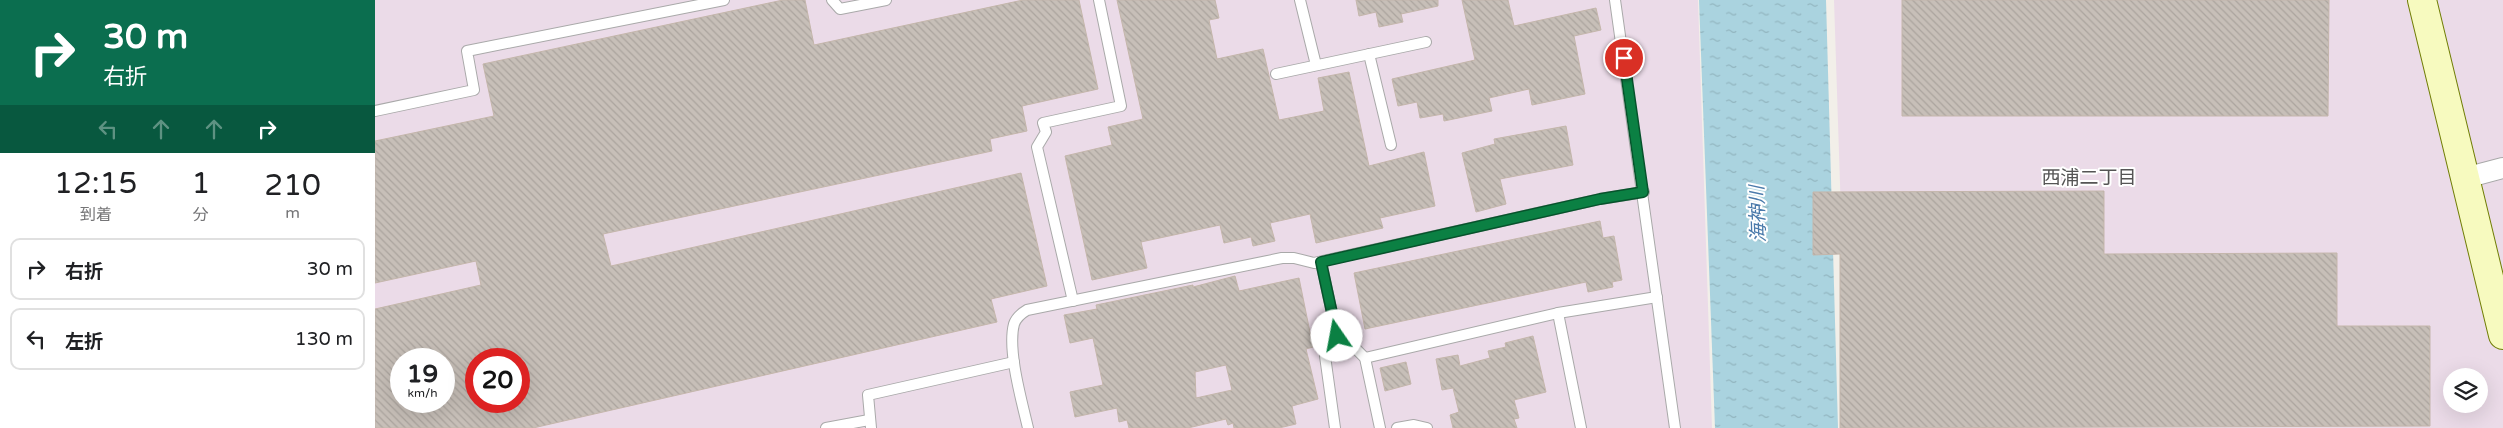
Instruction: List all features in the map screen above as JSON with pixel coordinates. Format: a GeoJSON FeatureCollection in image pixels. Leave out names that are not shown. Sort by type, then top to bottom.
{"type":"FeatureCollection","features":[{"type":"Feature","properties":{"kind":"street"},"geometry":{"type":"LineString","coordinates":[[2422,0],[2503,335]]}},
{"type":"Feature","properties":{"kind":"street"},"geometry":{"type":"LineString","coordinates":[[2465,178],[2503,168]]}},
{"type":"Feature","properties":{"kind":"lane"},"geometry":{"type":"LineString","coordinates":[[375,111],[474,90],[467,50],[724,0]]}},
{"type":"Feature","properties":{"kind":"lane"},"geometry":{"type":"LineString","coordinates":[[832,0],[840,9],[886,0]]}},
{"type":"Feature","properties":{"kind":"lane"},"geometry":{"type":"LineString","coordinates":[[1073,301],[1037,146],[1046,132],[1043,123],[1121,106],[1099,0]]}},
{"type":"Feature","properties":{"kind":"lane"},"geometry":{"type":"LineString","coordinates":[[1300,0],[1316,65]]}},
{"type":"Feature","properties":{"kind":"lane"},"geometry":{"type":"LineString","coordinates":[[1615,0],[1675,428]]}},
{"type":"Feature","properties":{"kind":"lane"},"geometry":{"type":"LineString","coordinates":[[1276,74],[1426,42]]}},
{"type":"Feature","properties":{"kind":"lane"},"geometry":{"type":"LineString","coordinates":[[1369,54],[1391,145]]}},
{"type":"Feature","properties":{"kind":"lane"},"geometry":{"type":"LineString","coordinates":[[1029,428],[1014,362],[1014,324],[1021,314],[1027,310],[1282,258],[1294,258],[1314,263],[1321,262],[1600,199],[1643,192]]}},
{"type":"Feature","properties":{"kind":"lane"},"geometry":{"type":"LineString","coordinates":[[1321,262],[1337,336],[1325,356],[1335,428]]}},
{"type":"Feature","properties":{"kind":"lane"},"geometry":{"type":"LineString","coordinates":[[1365,358],[1558,313],[1657,298]]}},
{"type":"Feature","properties":{"kind":"lane"},"geometry":{"type":"LineString","coordinates":[[1558,313],[1581,428]]}},
{"type":"Feature","properties":{"kind":"lane"},"geometry":{"type":"LineString","coordinates":[[1337,336],[1355,347],[1365,358],[1380,428]]}},
{"type":"Feature","properties":{"kind":"lane"},"geometry":{"type":"LineString","coordinates":[[826,428],[870,424],[868,395],[1014,362]]}},
{"type":"Feature","properties":{"kind":"lane"},"geometry":{"type":"LineString","coordinates":[[1397,428],[1414,425],[1427,428]]}},
{"type":"Feature","properties":{"kind":"shaded area"},"geometry":{"type":"Polygon","coordinates":[[[375,0],[1698,0],[1712,428],[375,428],[375,0]]]}},
{"type":"Feature","properties":{"kind":"shaded area"},"geometry":{"type":"Polygon","coordinates":[[[1834,0],[2503,0],[2503,428],[1848,428],[1834,0]]]}},
{"type":"Feature","properties":{"kind":"water","name":"海神川"},"geometry":{"type":"Polygon","coordinates":[[[1699,0],[1826,0],[1838,428],[1715,428],[1699,0]]]}},
{"type":"Feature","properties":{"kind":"building"},"geometry":{"type":"Polygon","coordinates":[[[783,0],[805,0],[814,45],[1023,0],[1079,0],[1098,89],[1022,106],[1027,131],[990,139],[992,151],[603,234],[611,266],[1021,173],[1047,286],[991,299],[997,322],[533,428],[375,428],[375,309],[481,285],[476,261],[375,283],[375,141],[494,116],[483,64],[783,0]]]}},
{"type":"Feature","properties":{"kind":"building"},"geometry":{"type":"Polygon","coordinates":[[[1117,0],[1215,0],[1219,18],[1209,20],[1217,59],[1263,49],[1279,120],[1324,111],[1318,78],[1349,72],[1369,166],[1424,152],[1435,206],[1380,218],[1383,228],[1316,243],[1310,214],[1270,223],[1275,241],[1253,246],[1251,237],[1224,243],[1220,225],[1141,242],[1147,268],[1092,280],[1065,156],[1112,145],[1108,127],[1143,119],[1117,0]]]}},
{"type":"Feature","properties":{"kind":"building"},"geometry":{"type":"Polygon","coordinates":[[[1356,0],[1438,0],[1438,6],[1401,14],[1403,22],[1379,27],[1376,12],[1359,16],[1356,0]]]}},
{"type":"Feature","properties":{"kind":"building"},"geometry":{"type":"Polygon","coordinates":[[[1462,0],[1508,0],[1514,26],[1596,8],[1601,30],[1574,36],[1585,94],[1532,105],[1529,89],[1489,98],[1492,111],[1444,121],[1443,114],[1420,118],[1417,102],[1398,106],[1392,79],[1475,60],[1462,0]]]}},
{"type":"Feature","properties":{"kind":"building"},"geometry":{"type":"Polygon","coordinates":[[[1902,0],[2329,0],[2328,116],[1902,116],[1902,0]]]}},
{"type":"Feature","properties":{"kind":"building"},"geometry":{"type":"Polygon","coordinates":[[[1566,126],[1573,165],[1500,179],[1506,204],[1476,212],[1462,153],[1495,144],[1494,139],[1566,126]]]}},
{"type":"Feature","properties":{"kind":"building"},"geometry":{"type":"Polygon","coordinates":[[[2104,191],[2104,254],[2337,253],[2337,326],[2430,326],[2430,426],[1840,428],[1840,254],[1813,255],[1813,192],[2104,191]]]}},
{"type":"Feature","properties":{"kind":"building"},"geometry":{"type":"Polygon","coordinates":[[[1600,221],[1603,238],[1614,236],[1622,280],[1612,282],[1613,287],[1588,292],[1586,282],[1365,329],[1354,273],[1600,221]]]}},
{"type":"Feature","properties":{"kind":"building"},"geometry":{"type":"Polygon","coordinates":[[[1235,276],[1239,291],[1299,278],[1313,347],[1306,349],[1318,399],[1292,406],[1296,424],[1279,428],[1234,428],[1233,423],[1228,425],[1226,419],[1188,428],[1129,428],[1127,420],[1119,422],[1117,408],[1075,417],[1070,392],[1103,385],[1093,338],[1070,343],[1064,315],[1097,309],[1096,305],[1193,285],[1193,287],[1235,276]],[[1226,365],[1195,372],[1196,398],[1232,390],[1226,365]]]}},
{"type":"Feature","properties":{"kind":"building"},"geometry":{"type":"Polygon","coordinates":[[[1533,336],[1546,392],[1514,400],[1519,418],[1514,419],[1517,428],[1453,428],[1450,415],[1459,412],[1453,388],[1442,390],[1436,359],[1458,355],[1460,366],[1490,358],[1488,351],[1506,347],[1505,343],[1533,336]]]}},
{"type":"Feature","properties":{"kind":"building"},"geometry":{"type":"Polygon","coordinates":[[[1406,362],[1411,384],[1385,391],[1380,368],[1406,362]]]}},
{"type":"Feature","properties":{"kind":"district","name":"西浦二丁目"},"geometry":{"type":"Point","coordinates":[2089,178]}},
{"type":"Feature","properties":{"kind":"route"},"geometry":{"type":"LineString","coordinates":[[1337,336],[1321,262],[1600,199],[1643,192],[1624,58]]}}]}
